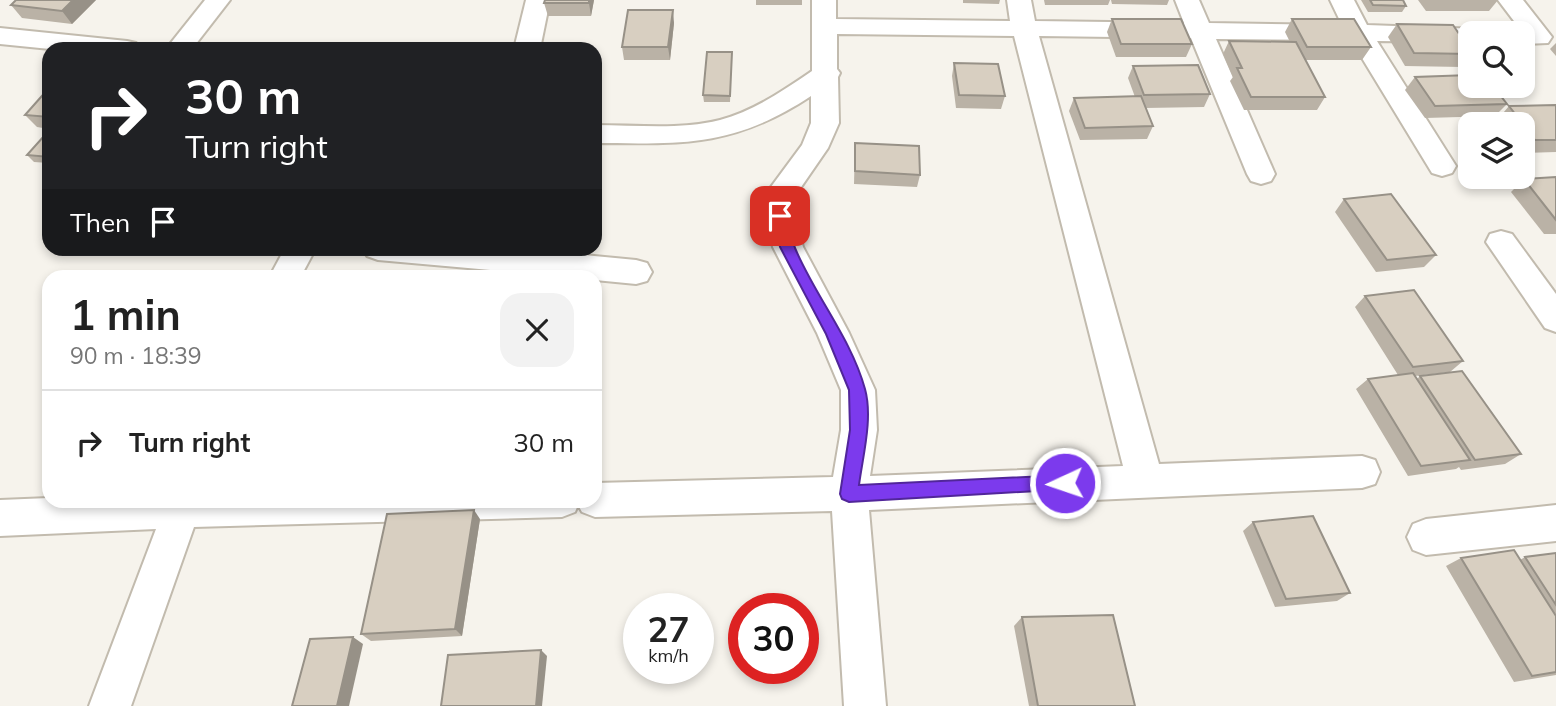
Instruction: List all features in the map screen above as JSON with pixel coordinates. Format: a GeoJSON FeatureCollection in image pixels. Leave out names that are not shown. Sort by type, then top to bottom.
{"type":"FeatureCollection","features":[{"type":"Feature","properties":{"kind":"street"},"geometry":{"type":"LineString","coordinates":[[185,42],[218,0]]}},
{"type":"Feature","properties":{"kind":"street"},"geometry":{"type":"LineString","coordinates":[[529,42],[538,0]]}},
{"type":"Feature","properties":{"kind":"street"},"geometry":{"type":"LineString","coordinates":[[1187,0],[1261,173]]}},
{"type":"Feature","properties":{"kind":"street"},"geometry":{"type":"LineString","coordinates":[[1342,0],[1358,31],[1442,166]]}},
{"type":"Feature","properties":{"kind":"street"},"geometry":{"type":"LineString","coordinates":[[1510,0],[1539,36]]}},
{"type":"Feature","properties":{"kind":"street"},"geometry":{"type":"LineString","coordinates":[[864,706],[849,494],[859,430],[858,390],[833,333],[788,247],[780,216],[783,191],[814,148],[825,123],[827,73],[824,13],[1021,14],[1200,29],[1458,34]]}},
{"type":"Feature","properties":{"kind":"street"},"geometry":{"type":"LineString","coordinates":[[1021,14],[1145,479]]}},
{"type":"Feature","properties":{"kind":"street"},"geometry":{"type":"LineString","coordinates":[[0,36],[59,42]]}},
{"type":"Feature","properties":{"kind":"street"},"geometry":{"type":"LineString","coordinates":[[602,134],[724,129],[770,111],[827,73]]}},
{"type":"Feature","properties":{"kind":"street"},"geometry":{"type":"LineString","coordinates":[[1500,242],[1556,319]]}},
{"type":"Feature","properties":{"kind":"street"},"geometry":{"type":"LineString","coordinates":[[464,256],[636,272]]}},
{"type":"Feature","properties":{"kind":"street"},"geometry":{"type":"LineString","coordinates":[[602,500],[849,494],[1145,479],[1362,472]]}},
{"type":"Feature","properties":{"kind":"street"},"geometry":{"type":"LineString","coordinates":[[0,518],[141,508]]}},
{"type":"Feature","properties":{"kind":"street"},"geometry":{"type":"LineString","coordinates":[[110,706],[182,508]]}},
{"type":"Feature","properties":{"kind":"street"},"geometry":{"type":"LineString","coordinates":[[1426,537],[1556,523]]}},
{"type":"Feature","properties":{"kind":"building"},"geometry":{"type":"Polygon","coordinates":[[[16,0],[73,0],[62,11],[11,5],[16,0]]]}},
{"type":"Feature","properties":{"kind":"building"},"geometry":{"type":"Polygon","coordinates":[[[545,0],[589,0],[589,3],[544,3],[545,0]]]}},
{"type":"Feature","properties":{"kind":"building"},"geometry":{"type":"Polygon","coordinates":[[[1370,0],[1403,0],[1406,6],[1373,5],[1370,0]]]}},
{"type":"Feature","properties":{"kind":"building"},"geometry":{"type":"Polygon","coordinates":[[[628,10],[673,10],[668,47],[622,47],[628,10]]]}},
{"type":"Feature","properties":{"kind":"building"},"geometry":{"type":"Polygon","coordinates":[[[1112,19],[1181,19],[1192,44],[1121,44],[1112,19]]]}},
{"type":"Feature","properties":{"kind":"building"},"geometry":{"type":"Polygon","coordinates":[[[1292,19],[1354,19],[1371,47],[1307,47],[1292,19]]]}},
{"type":"Feature","properties":{"kind":"building"},"geometry":{"type":"Polygon","coordinates":[[[1397,24],[1453,25],[1458,32],[1458,54],[1414,53],[1397,24]]]}},
{"type":"Feature","properties":{"kind":"building"},"geometry":{"type":"Polygon","coordinates":[[[1229,41],[1296,42],[1325,97],[1251,97],[1237,68],[1242,68],[1229,41]]]}},
{"type":"Feature","properties":{"kind":"building"},"geometry":{"type":"Polygon","coordinates":[[[707,52],[732,52],[730,96],[703,95],[707,52]]]}},
{"type":"Feature","properties":{"kind":"building"},"geometry":{"type":"Polygon","coordinates":[[[954,63],[998,64],[1005,96],[959,95],[954,63]]]}},
{"type":"Feature","properties":{"kind":"building"},"geometry":{"type":"Polygon","coordinates":[[[1198,65],[1210,94],[1144,95],[1133,66],[1198,65]]]}},
{"type":"Feature","properties":{"kind":"building"},"geometry":{"type":"Polygon","coordinates":[[[1458,75],[1458,98],[1502,98],[1507,104],[1435,106],[1415,77],[1458,75]]]}},
{"type":"Feature","properties":{"kind":"building"},"geometry":{"type":"Polygon","coordinates":[[[42,96],[42,116],[25,115],[42,96]]]}},
{"type":"Feature","properties":{"kind":"building"},"geometry":{"type":"Polygon","coordinates":[[[1141,96],[1153,126],[1085,128],[1074,98],[1141,96]]]}},
{"type":"Feature","properties":{"kind":"building"},"geometry":{"type":"Polygon","coordinates":[[[1556,105],[1556,140],[1535,140],[1535,112],[1514,112],[1509,106],[1556,105]]]}},
{"type":"Feature","properties":{"kind":"building"},"geometry":{"type":"Polygon","coordinates":[[[42,138],[42,156],[27,155],[42,138]]]}},
{"type":"Feature","properties":{"kind":"building"},"geometry":{"type":"Polygon","coordinates":[[[855,143],[919,146],[920,175],[855,171],[855,143]]]}},
{"type":"Feature","properties":{"kind":"building"},"geometry":{"type":"Polygon","coordinates":[[[1556,177],[1556,220],[1532,189],[1535,189],[1535,178],[1556,177]]]}},
{"type":"Feature","properties":{"kind":"building"},"geometry":{"type":"Polygon","coordinates":[[[1391,194],[1436,255],[1387,260],[1344,199],[1391,194]]]}},
{"type":"Feature","properties":{"kind":"building"},"geometry":{"type":"Polygon","coordinates":[[[1414,290],[1463,361],[1413,367],[1365,296],[1414,290]]]}},
{"type":"Feature","properties":{"kind":"building"},"geometry":{"type":"Polygon","coordinates":[[[1462,371],[1521,454],[1475,460],[1420,376],[1462,371]]]}},
{"type":"Feature","properties":{"kind":"building"},"geometry":{"type":"Polygon","coordinates":[[[1413,373],[1470,460],[1421,466],[1368,379],[1413,373]]]}},
{"type":"Feature","properties":{"kind":"building"},"geometry":{"type":"Polygon","coordinates":[[[474,510],[455,629],[361,634],[387,514],[474,510]]]}},
{"type":"Feature","properties":{"kind":"building"},"geometry":{"type":"Polygon","coordinates":[[[1313,516],[1350,593],[1286,599],[1253,522],[1313,516]]]}},
{"type":"Feature","properties":{"kind":"building"},"geometry":{"type":"Polygon","coordinates":[[[1514,550],[1556,616],[1556,672],[1532,676],[1461,558],[1514,550]]]}},
{"type":"Feature","properties":{"kind":"building"},"geometry":{"type":"Polygon","coordinates":[[[1556,553],[1556,605],[1525,557],[1556,553]]]}},
{"type":"Feature","properties":{"kind":"building"},"geometry":{"type":"Polygon","coordinates":[[[1113,615],[1135,706],[1038,706],[1022,617],[1113,615]]]}},
{"type":"Feature","properties":{"kind":"building"},"geometry":{"type":"Polygon","coordinates":[[[353,637],[337,706],[292,706],[310,639],[353,637]]]}},
{"type":"Feature","properties":{"kind":"building"},"geometry":{"type":"Polygon","coordinates":[[[541,650],[536,706],[441,706],[448,655],[541,650]]]}},
{"type":"Feature","properties":{"kind":"route"},"geometry":{"type":"LineString","coordinates":[[780,216],[788,247],[833,333],[858,390],[859,430],[849,494],[1065,483]]}}]}
